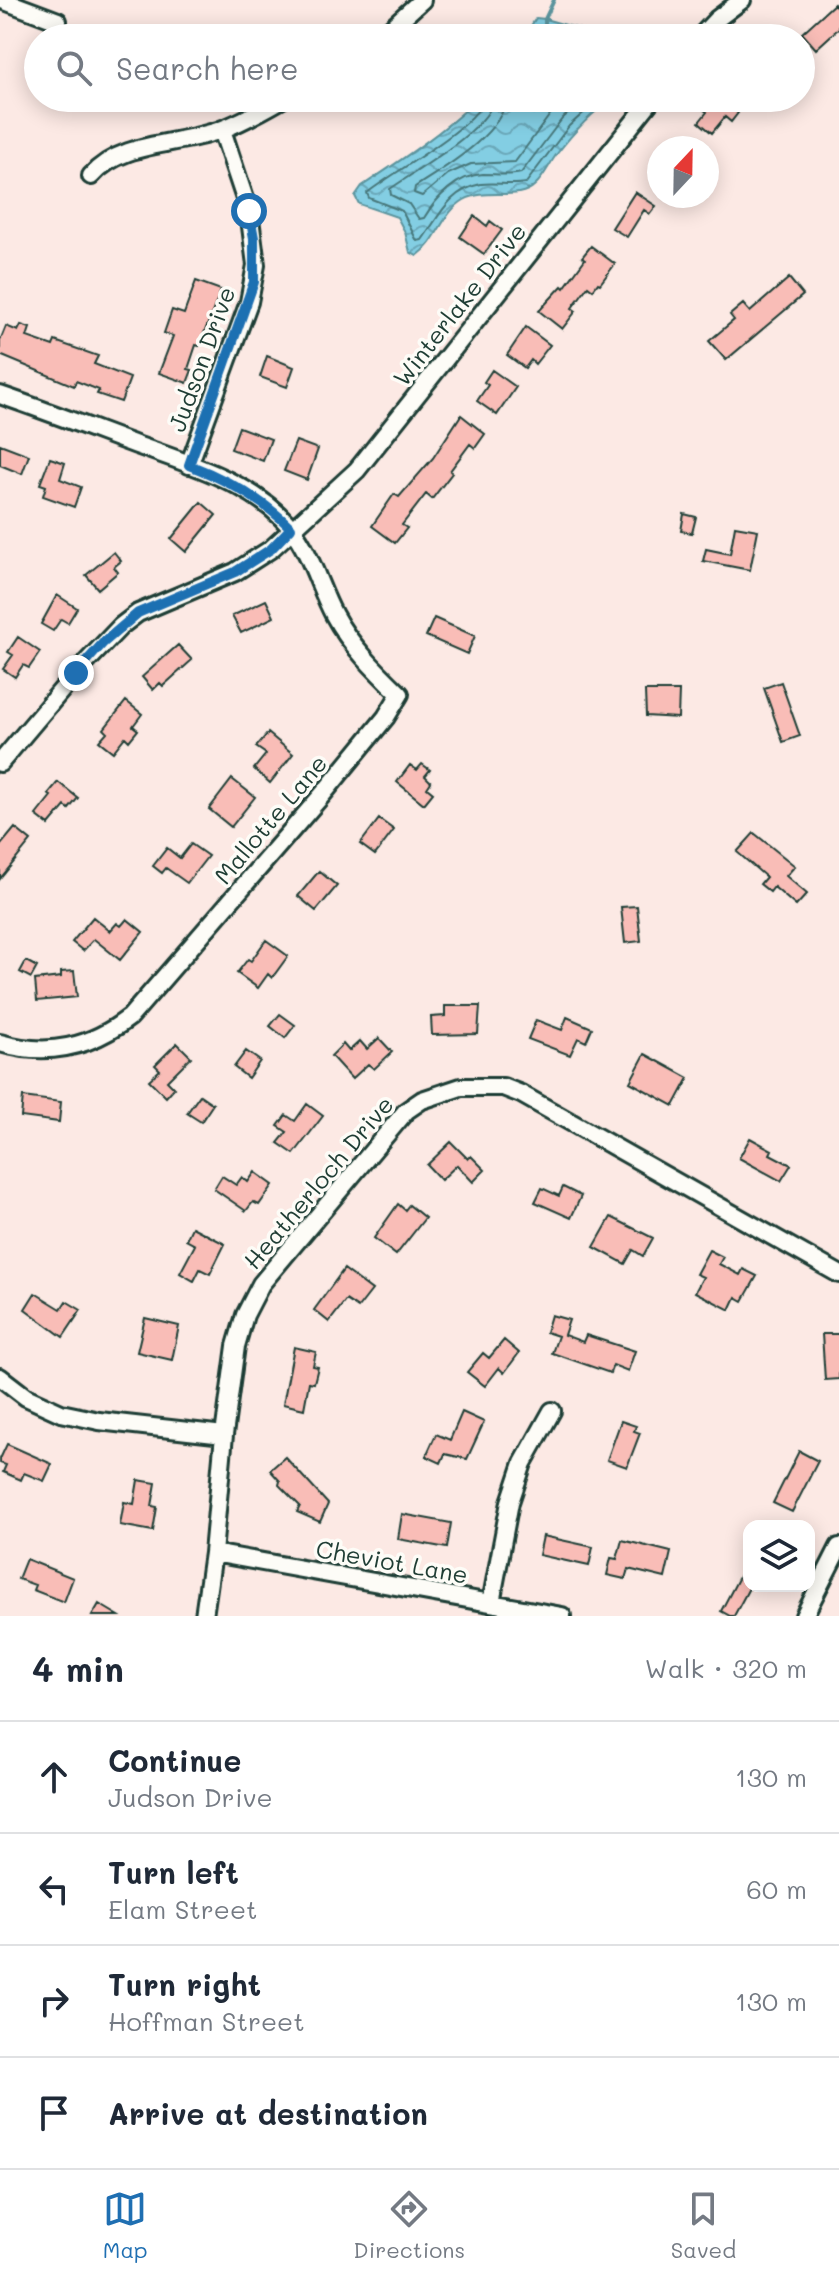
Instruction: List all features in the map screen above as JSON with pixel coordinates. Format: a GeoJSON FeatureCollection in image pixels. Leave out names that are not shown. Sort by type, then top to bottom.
{"type":"FeatureCollection","features":[{"type":"Feature","properties":{"kind":"street"},"geometry":{"type":"LineString","coordinates":[[2,0],[58,21]]}},
{"type":"Feature","properties":{"kind":"street"},"geometry":{"type":"LineString","coordinates":[[395,24],[422,0]]}},
{"type":"Feature","properties":{"kind":"street"},"geometry":{"type":"LineString","coordinates":[[712,24],[742,0]]}},
{"type":"Feature","properties":{"kind":"street"},"geometry":{"type":"LineString","coordinates":[[91,176],[101,165],[119,156],[222,130],[257,112]]}},
{"type":"Feature","properties":{"kind":"street","name":"Winterlake Drive"},"geometry":{"type":"LineString","coordinates":[[0,763],[76,673],[121,626],[138,613],[166,599],[235,572],[271,549],[291,528],[325,501],[381,443],[642,112]]}},
{"type":"Feature","properties":{"kind":"street","name":"Judson Drive"},"geometry":{"type":"LineString","coordinates":[[189,465],[249,302],[256,265],[249,211],[222,130]]}},
{"type":"Feature","properties":{"kind":"street"},"geometry":{"type":"LineString","coordinates":[[0,395],[220,477],[262,501],[291,528]]}},
{"type":"Feature","properties":{"kind":"street","name":"Mallotte Lane"},"geometry":{"type":"LineString","coordinates":[[0,1043],[42,1050],[74,1048],[103,1036],[130,1017],[323,794],[386,717],[400,694],[376,671],[336,619],[291,528]]}},
{"type":"Feature","properties":{"kind":"street","name":"Heatherloch Drive"},"geometry":{"type":"LineString","coordinates":[[204,1616],[239,1332],[272,1267],[406,1111],[441,1092],[482,1085],[503,1087],[521,1094],[839,1274]]}},
{"type":"Feature","properties":{"kind":"street"},"geometry":{"type":"LineString","coordinates":[[0,1377],[26,1397],[61,1413],[99,1421],[224,1435]]}},
{"type":"Feature","properties":{"kind":"street"},"geometry":{"type":"LineString","coordinates":[[491,1603],[510,1502],[523,1463],[552,1411]]}},
{"type":"Feature","properties":{"kind":"street"},"geometry":{"type":"LineString","coordinates":[[804,1616],[839,1547]]}},
{"type":"Feature","properties":{"kind":"street","name":"Cheviot Lane"},"geometry":{"type":"LineString","coordinates":[[213,1553],[562,1616]]}},
{"type":"Feature","properties":{"kind":"water"},"geometry":{"type":"Polygon","coordinates":[[[536,18],[562,24],[532,24],[536,18]]]}},
{"type":"Feature","properties":{"kind":"water"},"geometry":{"type":"Polygon","coordinates":[[[463,112],[595,112],[556,155],[535,185],[520,193],[473,196],[464,200],[450,212],[430,243],[417,256],[410,252],[397,217],[359,204],[355,196],[362,186],[437,134],[463,112]]]}},
{"type":"Feature","properties":{"kind":"building"},"geometry":{"type":"Polygon","coordinates":[[[834,4],[839,10],[839,28],[816,49],[815,24],[812,24],[834,4]]]}},
{"type":"Feature","properties":{"kind":"building"},"geometry":{"type":"Polygon","coordinates":[[[707,112],[738,113],[731,122],[725,117],[712,133],[699,122],[707,112]]]}},
{"type":"Feature","properties":{"kind":"building"},"geometry":{"type":"Polygon","coordinates":[[[635,192],[647,200],[647,208],[654,208],[650,214],[644,210],[627,237],[612,228],[635,192]]]}},
{"type":"Feature","properties":{"kind":"building"},"geometry":{"type":"Polygon","coordinates":[[[474,216],[487,226],[490,221],[502,230],[484,254],[460,237],[474,216]]]}},
{"type":"Feature","properties":{"kind":"building"},"geometry":{"type":"Polygon","coordinates":[[[591,246],[615,264],[593,290],[588,286],[572,308],[576,311],[562,329],[539,311],[562,286],[564,288],[591,246]]]}},
{"type":"Feature","properties":{"kind":"building"},"geometry":{"type":"Polygon","coordinates":[[[789,278],[803,295],[726,360],[709,341],[734,320],[730,315],[743,304],[750,312],[789,278]]]}},
{"type":"Feature","properties":{"kind":"building"},"geometry":{"type":"Polygon","coordinates":[[[196,281],[221,290],[199,346],[196,345],[187,383],[159,373],[173,336],[164,333],[172,310],[184,314],[196,281]]]}},
{"type":"Feature","properties":{"kind":"building"},"geometry":{"type":"Polygon","coordinates":[[[21,325],[30,328],[27,337],[53,346],[55,341],[98,356],[94,364],[130,378],[121,402],[97,394],[99,390],[76,381],[74,386],[0,355],[0,341],[6,326],[18,331],[21,325]]]}},
{"type":"Feature","properties":{"kind":"building"},"geometry":{"type":"Polygon","coordinates":[[[526,327],[550,345],[535,364],[531,360],[525,368],[507,355],[526,327]]]}},
{"type":"Feature","properties":{"kind":"building"},"geometry":{"type":"Polygon","coordinates":[[[267,356],[294,367],[287,387],[260,377],[267,356]]]}},
{"type":"Feature","properties":{"kind":"building"},"geometry":{"type":"Polygon","coordinates":[[[492,370],[516,387],[497,415],[477,401],[488,385],[484,382],[492,370]]]}},
{"type":"Feature","properties":{"kind":"building"},"geometry":{"type":"Polygon","coordinates":[[[461,415],[485,434],[475,448],[470,444],[432,499],[426,494],[402,525],[407,528],[395,543],[372,526],[394,494],[399,497],[433,458],[461,415]]]}},
{"type":"Feature","properties":{"kind":"building"},"geometry":{"type":"Polygon","coordinates":[[[239,427],[271,439],[263,461],[231,449],[239,427]]]}},
{"type":"Feature","properties":{"kind":"building"},"geometry":{"type":"Polygon","coordinates":[[[296,441],[318,449],[307,480],[284,471],[296,441]]]}},
{"type":"Feature","properties":{"kind":"building"},"geometry":{"type":"Polygon","coordinates":[[[0,444],[29,455],[22,474],[0,465],[0,444]]]}},
{"type":"Feature","properties":{"kind":"building"},"geometry":{"type":"Polygon","coordinates":[[[50,458],[65,463],[60,479],[81,487],[74,507],[43,496],[46,486],[40,484],[50,458]]]}},
{"type":"Feature","properties":{"kind":"building"},"geometry":{"type":"Polygon","coordinates":[[[201,502],[216,515],[186,552],[171,539],[201,502]]]}},
{"type":"Feature","properties":{"kind":"building"},"geometry":{"type":"Polygon","coordinates":[[[684,514],[696,517],[692,533],[681,531],[684,514]]]}},
{"type":"Feature","properties":{"kind":"building"},"geometry":{"type":"Polygon","coordinates":[[[735,526],[758,530],[750,570],[703,561],[706,549],[730,554],[735,526]]]}},
{"type":"Feature","properties":{"kind":"building"},"geometry":{"type":"Polygon","coordinates":[[[114,552],[121,561],[114,567],[118,572],[98,589],[86,575],[114,552]]]}},
{"type":"Feature","properties":{"kind":"building"},"geometry":{"type":"Polygon","coordinates":[[[57,595],[77,608],[68,623],[61,619],[53,631],[41,624],[57,595]]]}},
{"type":"Feature","properties":{"kind":"building"},"geometry":{"type":"Polygon","coordinates":[[[266,600],[274,617],[241,633],[232,616],[266,600]]]}},
{"type":"Feature","properties":{"kind":"building"},"geometry":{"type":"Polygon","coordinates":[[[434,618],[475,636],[467,654],[426,636],[434,618]]]}},
{"type":"Feature","properties":{"kind":"building"},"geometry":{"type":"Polygon","coordinates":[[[18,637],[40,652],[29,668],[23,665],[15,677],[3,669],[13,655],[8,652],[18,637]]]}},
{"type":"Feature","properties":{"kind":"building"},"geometry":{"type":"Polygon","coordinates":[[[178,645],[192,660],[163,686],[160,683],[153,690],[142,677],[178,645]]]}},
{"type":"Feature","properties":{"kind":"building"},"geometry":{"type":"Polygon","coordinates":[[[781,682],[800,736],[783,742],[764,688],[781,682]]]}},
{"type":"Feature","properties":{"kind":"building"},"geometry":{"type":"Polygon","coordinates":[[[645,691],[679,691],[678,718],[646,716],[645,691]]]}},
{"type":"Feature","properties":{"kind":"building"},"geometry":{"type":"Polygon","coordinates":[[[126,701],[142,714],[133,726],[138,730],[129,741],[125,737],[113,752],[99,741],[107,732],[104,729],[126,701]]]}},
{"type":"Feature","properties":{"kind":"building"},"geometry":{"type":"Polygon","coordinates":[[[268,733],[293,754],[270,783],[254,769],[266,754],[256,747],[268,733]]]}},
{"type":"Feature","properties":{"kind":"building"},"geometry":{"type":"Polygon","coordinates":[[[422,764],[430,770],[425,776],[431,782],[427,788],[433,793],[424,804],[397,782],[410,765],[417,770],[422,764]]]}},
{"type":"Feature","properties":{"kind":"building"},"geometry":{"type":"Polygon","coordinates":[[[232,779],[255,797],[231,827],[209,809],[232,779]]]}},
{"type":"Feature","properties":{"kind":"building"},"geometry":{"type":"Polygon","coordinates":[[[58,782],[78,798],[69,809],[65,806],[49,825],[36,815],[58,782]]]}},
{"type":"Feature","properties":{"kind":"building"},"geometry":{"type":"Polygon","coordinates":[[[379,819],[394,830],[375,855],[360,844],[379,819]]]}},
{"type":"Feature","properties":{"kind":"building"},"geometry":{"type":"Polygon","coordinates":[[[15,828],[31,841],[0,879],[0,846],[15,828]]]}},
{"type":"Feature","properties":{"kind":"building"},"geometry":{"type":"Polygon","coordinates":[[[754,833],[795,866],[786,876],[807,894],[796,906],[774,887],[770,892],[760,884],[766,877],[737,852],[754,833]]]}},
{"type":"Feature","properties":{"kind":"building"},"geometry":{"type":"Polygon","coordinates":[[[191,844],[208,856],[187,883],[166,868],[162,873],[153,866],[167,848],[180,858],[191,844]]]}},
{"type":"Feature","properties":{"kind":"building"},"geometry":{"type":"Polygon","coordinates":[[[319,871],[337,886],[316,911],[298,896],[319,871]]]}},
{"type":"Feature","properties":{"kind":"building"},"geometry":{"type":"Polygon","coordinates":[[[637,906],[641,941],[625,943],[621,907],[637,906]]]}},
{"type":"Feature","properties":{"kind":"building"},"geometry":{"type":"Polygon","coordinates":[[[93,917],[110,931],[117,923],[121,926],[127,919],[143,932],[120,960],[94,939],[83,951],[72,942],[93,917]]]}},
{"type":"Feature","properties":{"kind":"building"},"geometry":{"type":"Polygon","coordinates":[[[266,940],[288,956],[272,978],[268,974],[258,988],[237,973],[248,959],[251,961],[266,940]]]}},
{"type":"Feature","properties":{"kind":"building"},"geometry":{"type":"Polygon","coordinates":[[[26,961],[37,967],[31,978],[20,972],[26,961]]]}},
{"type":"Feature","properties":{"kind":"building"},"geometry":{"type":"Polygon","coordinates":[[[74,971],[77,997],[37,1001],[35,980],[61,977],[61,972],[74,971]]]}},
{"type":"Feature","properties":{"kind":"building"},"geometry":{"type":"Polygon","coordinates":[[[445,1006],[480,1006],[478,1034],[432,1035],[431,1017],[445,1016],[445,1006]]]}},
{"type":"Feature","properties":{"kind":"building"},"geometry":{"type":"Polygon","coordinates":[[[280,1014],[295,1025],[285,1038],[270,1026],[280,1014]]]}},
{"type":"Feature","properties":{"kind":"building"},"geometry":{"type":"Polygon","coordinates":[[[567,1017],[592,1028],[586,1042],[578,1038],[570,1055],[528,1039],[536,1020],[562,1030],[567,1017]]]}},
{"type":"Feature","properties":{"kind":"building"},"geometry":{"type":"Polygon","coordinates":[[[379,1038],[392,1052],[374,1069],[368,1064],[352,1079],[331,1056],[343,1044],[349,1051],[360,1041],[367,1049],[379,1038]]]}},
{"type":"Feature","properties":{"kind":"building"},"geometry":{"type":"Polygon","coordinates":[[[177,1043],[191,1057],[167,1081],[174,1088],[166,1097],[149,1080],[160,1070],[155,1065],[177,1043]]]}},
{"type":"Feature","properties":{"kind":"building"},"geometry":{"type":"Polygon","coordinates":[[[246,1051],[260,1061],[248,1078],[234,1067],[246,1051]]]}},
{"type":"Feature","properties":{"kind":"building"},"geometry":{"type":"Polygon","coordinates":[[[645,1054],[689,1078],[674,1106],[630,1082],[645,1054]]]}},
{"type":"Feature","properties":{"kind":"building"},"geometry":{"type":"Polygon","coordinates":[[[200,1095],[213,1104],[201,1122],[187,1113],[200,1095]]]}},
{"type":"Feature","properties":{"kind":"building"},"geometry":{"type":"Polygon","coordinates":[[[23,1097],[61,1102],[59,1122],[21,1117],[23,1097]]]}},
{"type":"Feature","properties":{"kind":"building"},"geometry":{"type":"Polygon","coordinates":[[[307,1104],[323,1116],[294,1154],[278,1143],[287,1132],[278,1126],[286,1115],[295,1121],[307,1104]]]}},
{"type":"Feature","properties":{"kind":"building"},"geometry":{"type":"Polygon","coordinates":[[[750,1138],[791,1165],[781,1181],[739,1158],[750,1138]]]}},
{"type":"Feature","properties":{"kind":"building"},"geometry":{"type":"Polygon","coordinates":[[[451,1142],[485,1170],[473,1182],[457,1165],[441,1180],[427,1165],[451,1142]]]}},
{"type":"Feature","properties":{"kind":"building"},"geometry":{"type":"Polygon","coordinates":[[[255,1172],[273,1185],[259,1205],[253,1202],[246,1211],[214,1189],[222,1176],[236,1185],[242,1177],[248,1182],[255,1172]]]}},
{"type":"Feature","properties":{"kind":"building"},"geometry":{"type":"Polygon","coordinates":[[[563,1187],[581,1196],[571,1218],[535,1202],[542,1188],[559,1196],[563,1187]]]}},
{"type":"Feature","properties":{"kind":"building"},"geometry":{"type":"Polygon","coordinates":[[[398,1204],[405,1210],[409,1205],[425,1218],[396,1255],[374,1238],[398,1204]]]}},
{"type":"Feature","properties":{"kind":"building"},"geometry":{"type":"Polygon","coordinates":[[[611,1217],[653,1238],[643,1256],[633,1250],[625,1264],[594,1247],[611,1217]]]}},
{"type":"Feature","properties":{"kind":"building"},"geometry":{"type":"Polygon","coordinates":[[[192,1227],[225,1244],[210,1274],[200,1269],[194,1281],[180,1273],[195,1245],[186,1240],[192,1227]]]}},
{"type":"Feature","properties":{"kind":"building"},"geometry":{"type":"Polygon","coordinates":[[[709,1250],[723,1257],[719,1264],[740,1275],[743,1269],[757,1276],[743,1301],[736,1297],[730,1310],[695,1292],[703,1277],[696,1274],[709,1250]]]}},
{"type":"Feature","properties":{"kind":"building"},"geometry":{"type":"Polygon","coordinates":[[[344,1269],[372,1290],[358,1308],[346,1300],[329,1322],[314,1310],[344,1269]]]}},
{"type":"Feature","properties":{"kind":"building"},"geometry":{"type":"Polygon","coordinates":[[[35,1293],[61,1309],[66,1301],[81,1310],[63,1337],[25,1309],[35,1293]]]}},
{"type":"Feature","properties":{"kind":"building"},"geometry":{"type":"Polygon","coordinates":[[[551,1315],[569,1320],[564,1335],[583,1342],[586,1335],[635,1351],[628,1371],[613,1365],[610,1373],[552,1353],[558,1336],[546,1332],[551,1315]]]}},
{"type":"Feature","properties":{"kind":"building"},"geometry":{"type":"Polygon","coordinates":[[[145,1318],[179,1326],[172,1360],[137,1352],[145,1318]]]}},
{"type":"Feature","properties":{"kind":"building"},"geometry":{"type":"Polygon","coordinates":[[[822,1334],[839,1334],[839,1379],[825,1380],[822,1334]]]}},
{"type":"Feature","properties":{"kind":"building"},"geometry":{"type":"Polygon","coordinates":[[[504,1340],[519,1353],[504,1373],[499,1368],[485,1386],[467,1372],[483,1353],[489,1358],[504,1340]]]}},
{"type":"Feature","properties":{"kind":"building"},"geometry":{"type":"Polygon","coordinates":[[[294,1347],[316,1352],[313,1366],[318,1367],[314,1383],[309,1382],[304,1409],[283,1404],[294,1347]]]}},
{"type":"Feature","properties":{"kind":"building"},"geometry":{"type":"Polygon","coordinates":[[[462,1412],[484,1422],[467,1459],[445,1454],[441,1463],[426,1456],[436,1434],[450,1440],[462,1412]]]}},
{"type":"Feature","properties":{"kind":"building"},"geometry":{"type":"Polygon","coordinates":[[[621,1421],[636,1426],[634,1431],[640,1433],[627,1467],[607,1460],[621,1421]]]}},
{"type":"Feature","properties":{"kind":"building"},"geometry":{"type":"Polygon","coordinates":[[[7,1444],[52,1464],[44,1481],[24,1473],[21,1480],[3,1472],[6,1465],[0,1463],[0,1459],[7,1444]]]}},
{"type":"Feature","properties":{"kind":"building"},"geometry":{"type":"Polygon","coordinates":[[[799,1451],[818,1461],[792,1512],[773,1503],[799,1451]]]}},
{"type":"Feature","properties":{"kind":"building"},"geometry":{"type":"Polygon","coordinates":[[[285,1457],[328,1504],[320,1522],[297,1512],[300,1506],[279,1485],[280,1481],[270,1470],[285,1457]]]}},
{"type":"Feature","properties":{"kind":"building"},"geometry":{"type":"Polygon","coordinates":[[[138,1480],[156,1483],[152,1506],[157,1507],[153,1531],[120,1525],[124,1502],[134,1504],[138,1480]]]}},
{"type":"Feature","properties":{"kind":"building"},"geometry":{"type":"Polygon","coordinates":[[[402,1514],[451,1523],[447,1548],[398,1539],[402,1514]]]}},
{"type":"Feature","properties":{"kind":"building"},"geometry":{"type":"Polygon","coordinates":[[[543,1536],[593,1547],[589,1566],[539,1555],[543,1536]]]}},
{"type":"Feature","properties":{"kind":"building"},"geometry":{"type":"Polygon","coordinates":[[[622,1540],[671,1552],[665,1578],[628,1569],[625,1579],[607,1575],[611,1558],[617,1559],[622,1540]]]}},
{"type":"Feature","properties":{"kind":"building"},"geometry":{"type":"Polygon","coordinates":[[[26,1559],[73,1578],[64,1602],[33,1590],[35,1585],[18,1579],[26,1559]]]}},
{"type":"Feature","properties":{"kind":"building"},"geometry":{"type":"Polygon","coordinates":[[[743,1569],[743,1592],[747,1592],[734,1616],[721,1611],[743,1569]]]}},
{"type":"Feature","properties":{"kind":"building"},"geometry":{"type":"Polygon","coordinates":[[[99,1604],[119,1616],[92,1616],[99,1604]]]}},
{"type":"Feature","properties":{"kind":"waterway"},"geometry":{"type":"LineString","coordinates":[[545,24],[554,0]]}},
{"type":"Feature","properties":{"kind":"route"},"geometry":{"type":"LineString","coordinates":[[76,673],[103,643],[138,613],[235,572],[271,549],[291,528],[262,501],[220,477],[189,465],[254,282],[256,265],[249,211]]}}]}
